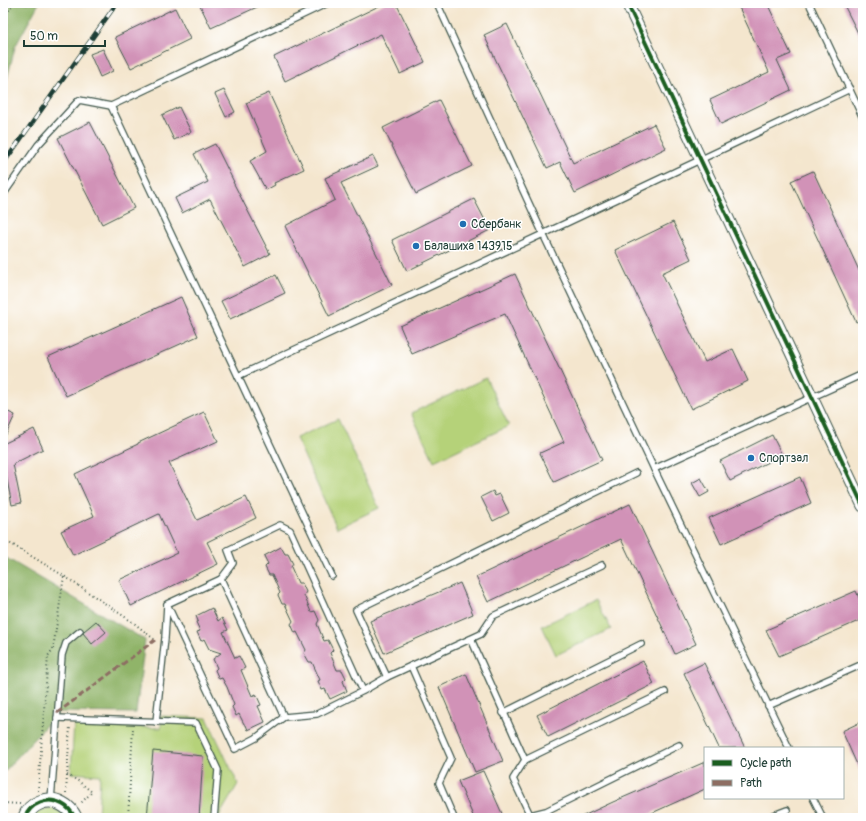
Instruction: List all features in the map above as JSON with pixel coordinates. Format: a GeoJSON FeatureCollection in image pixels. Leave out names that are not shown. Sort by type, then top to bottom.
{"type":"FeatureCollection","features":[{"type":"Feature","properties":{"kind":"street"},"geometry":{"type":"LineString","coordinates":[[627,3],[863,506]]}},
{"type":"Feature","properties":{"kind":"street"},"geometry":{"type":"LineString","coordinates":[[25,818],[31,808],[46,800],[64,804],[70,810],[79,814]]}},
{"type":"Feature","properties":{"kind":"lane"},"geometry":{"type":"LineString","coordinates":[[3,195],[38,145],[79,100],[111,106],[328,3]]}},
{"type":"Feature","properties":{"kind":"lane"},"geometry":{"type":"LineString","coordinates":[[437,3],[543,234],[654,469],[788,747]]}},
{"type":"Feature","properties":{"kind":"lane"},"geometry":{"type":"LineString","coordinates":[[809,3],[863,118]]}},
{"type":"Feature","properties":{"kind":"lane"},"geometry":{"type":"LineString","coordinates":[[238,376],[850,89]]}},
{"type":"Feature","properties":{"kind":"lane"},"geometry":{"type":"LineString","coordinates":[[111,106],[332,576]]}},
{"type":"Feature","properties":{"kind":"lane"},"geometry":{"type":"LineString","coordinates":[[654,469],[863,374]]}},
{"type":"Feature","properties":{"kind":"lane"},"geometry":{"type":"LineString","coordinates":[[387,677],[356,610],[636,473]]}},
{"type":"Feature","properties":{"kind":"lane"},"geometry":{"type":"LineString","coordinates":[[168,604],[221,579],[233,563],[228,550],[280,525],[290,530],[363,691]]}},
{"type":"Feature","properties":{"kind":"lane"},"geometry":{"type":"LineString","coordinates":[[168,604],[235,749],[256,738],[284,716],[317,714],[387,677],[481,634],[493,616],[602,565]]}},
{"type":"Feature","properties":{"kind":"lane"},"geometry":{"type":"LineString","coordinates":[[221,579],[284,716]]}},
{"type":"Feature","properties":{"kind":"lane"},"geometry":{"type":"LineString","coordinates":[[156,722],[168,604]]}},
{"type":"Feature","properties":{"kind":"lane"},"geometry":{"type":"LineString","coordinates":[[51,801],[62,655],[66,643],[80,630]]}},
{"type":"Feature","properties":{"kind":"lane"},"geometry":{"type":"LineString","coordinates":[[471,639],[525,760]]}},
{"type":"Feature","properties":{"kind":"lane"},"geometry":{"type":"LineString","coordinates":[[503,713],[641,644]]}},
{"type":"Feature","properties":{"kind":"lane"},"geometry":{"type":"LineString","coordinates":[[768,706],[863,664]]}},
{"type":"Feature","properties":{"kind":"lane"},"geometry":{"type":"LineString","coordinates":[[411,666],[451,758],[439,783],[454,818]]}},
{"type":"Feature","properties":{"kind":"lane"},"geometry":{"type":"LineString","coordinates":[[665,692],[525,760],[513,779],[529,816],[546,811],[679,745]]}},
{"type":"Feature","properties":{"kind":"lane"},"geometry":{"type":"LineString","coordinates":[[57,718],[70,718],[86,722],[196,723],[218,770],[214,818]]}},
{"type":"Feature","properties":{"kind":"lane"},"geometry":{"type":"LineString","coordinates":[[814,799],[823,818]]}},
{"type":"Feature","properties":{"kind":"lane"},"geometry":{"type":"LineString","coordinates":[[766,818],[787,810]]}},
{"type":"Feature","properties":{"kind":"path"},"geometry":{"type":"LineString","coordinates":[[3,21],[13,3]]}},
{"type":"Feature","properties":{"kind":"path"},"geometry":{"type":"LineString","coordinates":[[3,540],[64,576],[134,623],[155,640]]}},
{"type":"Feature","properties":{"kind":"path"},"geometry":{"type":"LineString","coordinates":[[36,792],[38,790],[48,656],[53,649],[64,576]]}},
{"type":"Feature","properties":{"kind":"path"},"geometry":{"type":"LineString","coordinates":[[70,718],[66,793],[70,795]]}},
{"type":"Feature","properties":{"kind":"path"},"geometry":{"type":"LineString","coordinates":[[128,818],[134,726]]}},
{"type":"Feature","properties":{"kind":"path"},"geometry":{"type":"LineString","coordinates":[[67,775],[77,780],[92,792],[80,804],[79,814]]}},
{"type":"Feature","properties":{"kind":"path"},"geometry":{"type":"LineString","coordinates":[[77,801],[80,804]]}},
{"type":"Feature","properties":{"kind":"path"},"geometry":{"type":"LineString","coordinates":[[3,803],[22,804]]}},
{"type":"Feature","properties":{"kind":"green space"},"geometry":{"type":"Polygon","coordinates":[[[3,3],[39,3],[15,47],[7,79],[3,85],[3,3]]]}},
{"type":"Feature","properties":{"kind":"green space"},"geometry":{"type":"Polygon","coordinates":[[[486,378],[509,426],[434,461],[411,413],[486,378]]]}},
{"type":"Feature","properties":{"kind":"green space"},"geometry":{"type":"Polygon","coordinates":[[[338,419],[379,508],[337,528],[296,438],[338,419]]]}},
{"type":"Feature","properties":{"kind":"green space"},"geometry":{"type":"Polygon","coordinates":[[[3,556],[145,640],[136,713],[58,712],[3,773],[3,556]]]}},
{"type":"Feature","properties":{"kind":"green space"},"geometry":{"type":"Polygon","coordinates":[[[596,600],[611,629],[556,655],[542,626],[596,600]]]}},
{"type":"Feature","properties":{"kind":"green space"},"geometry":{"type":"Polygon","coordinates":[[[161,716],[207,718],[238,784],[218,818],[98,818],[100,775],[71,773],[74,724],[161,728],[161,716]]]}},
{"type":"Feature","properties":{"kind":"green space"},"geometry":{"type":"Polygon","coordinates":[[[50,808],[60,811],[67,818],[32,818],[40,811],[50,808]]]}},
{"type":"Feature","properties":{"kind":"building"},"geometry":{"type":"Polygon","coordinates":[[[199,3],[266,3],[211,28],[199,3]]]}},
{"type":"Feature","properties":{"kind":"building"},"geometry":{"type":"Polygon","coordinates":[[[385,3],[396,3],[425,62],[400,74],[381,34],[285,81],[274,57],[385,3]]]}},
{"type":"Feature","properties":{"kind":"building"},"geometry":{"type":"Polygon","coordinates":[[[737,3],[767,3],[791,54],[777,60],[791,90],[721,124],[710,100],[769,72],[737,3]]]}},
{"type":"Feature","properties":{"kind":"building"},"geometry":{"type":"Polygon","coordinates":[[[843,3],[863,3],[863,43],[843,3]]]}},
{"type":"Feature","properties":{"kind":"building"},"geometry":{"type":"Polygon","coordinates":[[[175,8],[190,39],[131,68],[115,37],[175,8]]]}},
{"type":"Feature","properties":{"kind":"building"},"geometry":{"type":"Polygon","coordinates":[[[507,24],[573,163],[654,124],[666,148],[575,193],[560,162],[547,168],[484,35],[507,24]]]}},
{"type":"Feature","properties":{"kind":"building"},"geometry":{"type":"Polygon","coordinates":[[[103,49],[113,71],[100,77],[90,54],[103,49]]]}},
{"type":"Feature","properties":{"kind":"building"},"geometry":{"type":"Polygon","coordinates":[[[224,90],[235,112],[226,117],[215,94],[224,90]]]}},
{"type":"Feature","properties":{"kind":"building"},"geometry":{"type":"Polygon","coordinates":[[[269,93],[304,169],[274,183],[275,185],[266,190],[250,161],[267,151],[246,103],[269,93]]]}},
{"type":"Feature","properties":{"kind":"building"},"geometry":{"type":"Polygon","coordinates":[[[439,100],[472,166],[416,194],[383,128],[439,100]]]}},
{"type":"Feature","properties":{"kind":"building"},"geometry":{"type":"Polygon","coordinates":[[[179,107],[191,132],[174,140],[162,115],[179,107]]]}},
{"type":"Feature","properties":{"kind":"building"},"geometry":{"type":"Polygon","coordinates":[[[90,122],[134,208],[102,224],[58,138],[90,122]]]}},
{"type":"Feature","properties":{"kind":"building"},"geometry":{"type":"Polygon","coordinates":[[[215,144],[270,254],[245,267],[210,199],[182,213],[175,198],[208,182],[194,154],[215,144]]]}},
{"type":"Feature","properties":{"kind":"building"},"geometry":{"type":"Polygon","coordinates":[[[373,156],[378,166],[341,183],[392,285],[329,316],[285,226],[335,200],[325,178],[373,156]]]}},
{"type":"Feature","properties":{"kind":"building"},"geometry":{"type":"Polygon","coordinates":[[[813,171],[863,279],[863,319],[856,322],[791,181],[813,171]]]}},
{"type":"Feature","properties":{"kind":"building"},"geometry":{"type":"Polygon","coordinates":[[[474,199],[490,230],[407,271],[392,240],[474,199]]]}},
{"type":"Feature","properties":{"kind":"building"},"geometry":{"type":"Polygon","coordinates":[[[673,222],[691,259],[662,273],[705,362],[733,349],[748,381],[691,409],[615,250],[673,222]]]}},
{"type":"Feature","properties":{"kind":"building"},"geometry":{"type":"Polygon","coordinates":[[[515,274],[602,460],[554,482],[540,453],[564,442],[505,314],[412,354],[400,326],[515,274]]]}},
{"type":"Feature","properties":{"kind":"building"},"geometry":{"type":"Polygon","coordinates":[[[276,275],[285,293],[230,319],[221,301],[276,275]]]}},
{"type":"Feature","properties":{"kind":"building"},"geometry":{"type":"Polygon","coordinates":[[[181,297],[198,336],[66,396],[48,357],[181,297]]]}},
{"type":"Feature","properties":{"kind":"building"},"geometry":{"type":"Polygon","coordinates":[[[6,411],[15,415],[3,441],[3,417],[6,411]]]}},
{"type":"Feature","properties":{"kind":"building"},"geometry":{"type":"Polygon","coordinates":[[[204,412],[218,441],[169,463],[197,520],[246,497],[256,518],[207,542],[218,564],[131,606],[119,580],[177,553],[159,514],[73,555],[61,531],[94,516],[75,474],[204,412]]]}},
{"type":"Feature","properties":{"kind":"building"},"geometry":{"type":"Polygon","coordinates":[[[34,429],[43,449],[13,464],[21,503],[12,505],[3,459],[3,444],[34,429]]]}},
{"type":"Feature","properties":{"kind":"building","name":"Спортзал"},"geometry":{"type":"Polygon","coordinates":[[[772,435],[782,455],[730,481],[720,461],[772,435]]]}},
{"type":"Feature","properties":{"kind":"building"},"geometry":{"type":"Polygon","coordinates":[[[800,477],[811,503],[721,544],[709,518],[800,477]]]}},
{"type":"Feature","properties":{"kind":"building"},"geometry":{"type":"Polygon","coordinates":[[[701,478],[709,492],[700,497],[692,483],[701,478]]]}},
{"type":"Feature","properties":{"kind":"building"},"geometry":{"type":"Polygon","coordinates":[[[493,491],[495,496],[500,494],[509,513],[493,521],[481,497],[493,491]]]}},
{"type":"Feature","properties":{"kind":"building"},"geometry":{"type":"Polygon","coordinates":[[[630,504],[696,644],[675,654],[621,539],[488,602],[476,577],[630,504]]]}},
{"type":"Feature","properties":{"kind":"building"},"geometry":{"type":"Polygon","coordinates":[[[281,547],[285,554],[288,554],[293,564],[291,567],[298,583],[302,583],[306,592],[304,595],[311,612],[315,611],[319,620],[317,624],[324,641],[328,640],[333,650],[330,653],[337,670],[342,670],[346,678],[343,681],[347,691],[330,699],[325,689],[322,690],[318,681],[320,680],[312,662],[309,662],[304,653],[306,650],[291,624],[293,621],[285,604],[282,604],[278,595],[280,593],[272,575],[269,575],[265,567],[268,564],[264,556],[281,547]]]}},
{"type":"Feature","properties":{"kind":"building"},"geometry":{"type":"Polygon","coordinates":[[[460,583],[473,614],[384,653],[370,621],[460,583]]]}},
{"type":"Feature","properties":{"kind":"building"},"geometry":{"type":"Polygon","coordinates":[[[856,591],[863,607],[863,619],[779,656],[766,630],[856,591]]]}},
{"type":"Feature","properties":{"kind":"building"},"geometry":{"type":"Polygon","coordinates":[[[212,608],[218,621],[222,618],[228,630],[223,632],[235,658],[239,656],[245,668],[241,670],[252,696],[256,694],[261,705],[258,706],[265,722],[248,730],[239,714],[236,716],[232,707],[234,705],[227,687],[222,678],[219,679],[215,670],[217,668],[213,659],[221,653],[209,649],[204,639],[201,641],[197,632],[200,631],[196,622],[198,621],[196,616],[212,608]]]}},
{"type":"Feature","properties":{"kind":"building"},"geometry":{"type":"Polygon","coordinates":[[[96,621],[106,632],[92,644],[83,633],[96,621]]]}},
{"type":"Feature","properties":{"kind":"building"},"geometry":{"type":"Polygon","coordinates":[[[643,661],[654,684],[548,737],[537,715],[643,661]]]}},
{"type":"Feature","properties":{"kind":"building"},"geometry":{"type":"Polygon","coordinates":[[[704,663],[745,747],[719,747],[684,673],[704,663]]]}},
{"type":"Feature","properties":{"kind":"building"},"geometry":{"type":"Polygon","coordinates":[[[466,674],[503,761],[475,772],[439,687],[466,674]]]}},
{"type":"Feature","properties":{"kind":"building"},"geometry":{"type":"Polygon","coordinates":[[[863,721],[863,778],[842,731],[863,721]]]}},
{"type":"Feature","properties":{"kind":"building"},"geometry":{"type":"Polygon","coordinates":[[[153,751],[203,756],[199,818],[147,818],[153,751]]]}},
{"type":"Feature","properties":{"kind":"building"},"geometry":{"type":"Polygon","coordinates":[[[704,762],[704,789],[641,818],[579,818],[704,762]]]}},
{"type":"Feature","properties":{"kind":"building"},"geometry":{"type":"Polygon","coordinates":[[[483,771],[504,818],[474,818],[458,781],[483,771]]]}},
{"type":"Feature","properties":{"kind":"railway"},"geometry":{"type":"LineString","coordinates":[[3,164],[117,3]]}},
{"type":"Feature","properties":{"kind":"marked path"},"geometry":{"type":"LineString","coordinates":[[57,713],[155,640]]}},
{"type":"Feature","properties":{"kind":"cycle path"},"geometry":{"type":"LineString","coordinates":[[627,3],[863,506]]}},
{"type":"Feature","properties":{"kind":"cycle path"},"geometry":{"type":"LineString","coordinates":[[25,818],[31,808],[40,802],[45,801],[62,804],[75,818]]}},
{"type":"Feature","properties":{"kind":"place","name":"Сбербанк"},"geometry":{"type":"Point","coordinates":[463,224]}},
{"type":"Feature","properties":{"kind":"place","name":"Балашиха 143915"},"geometry":{"type":"Point","coordinates":[416,246]}},
{"type":"Feature","properties":{"kind":"place","name":"Спортзал"},"geometry":{"type":"Point","coordinates":[751,458]}}]}
